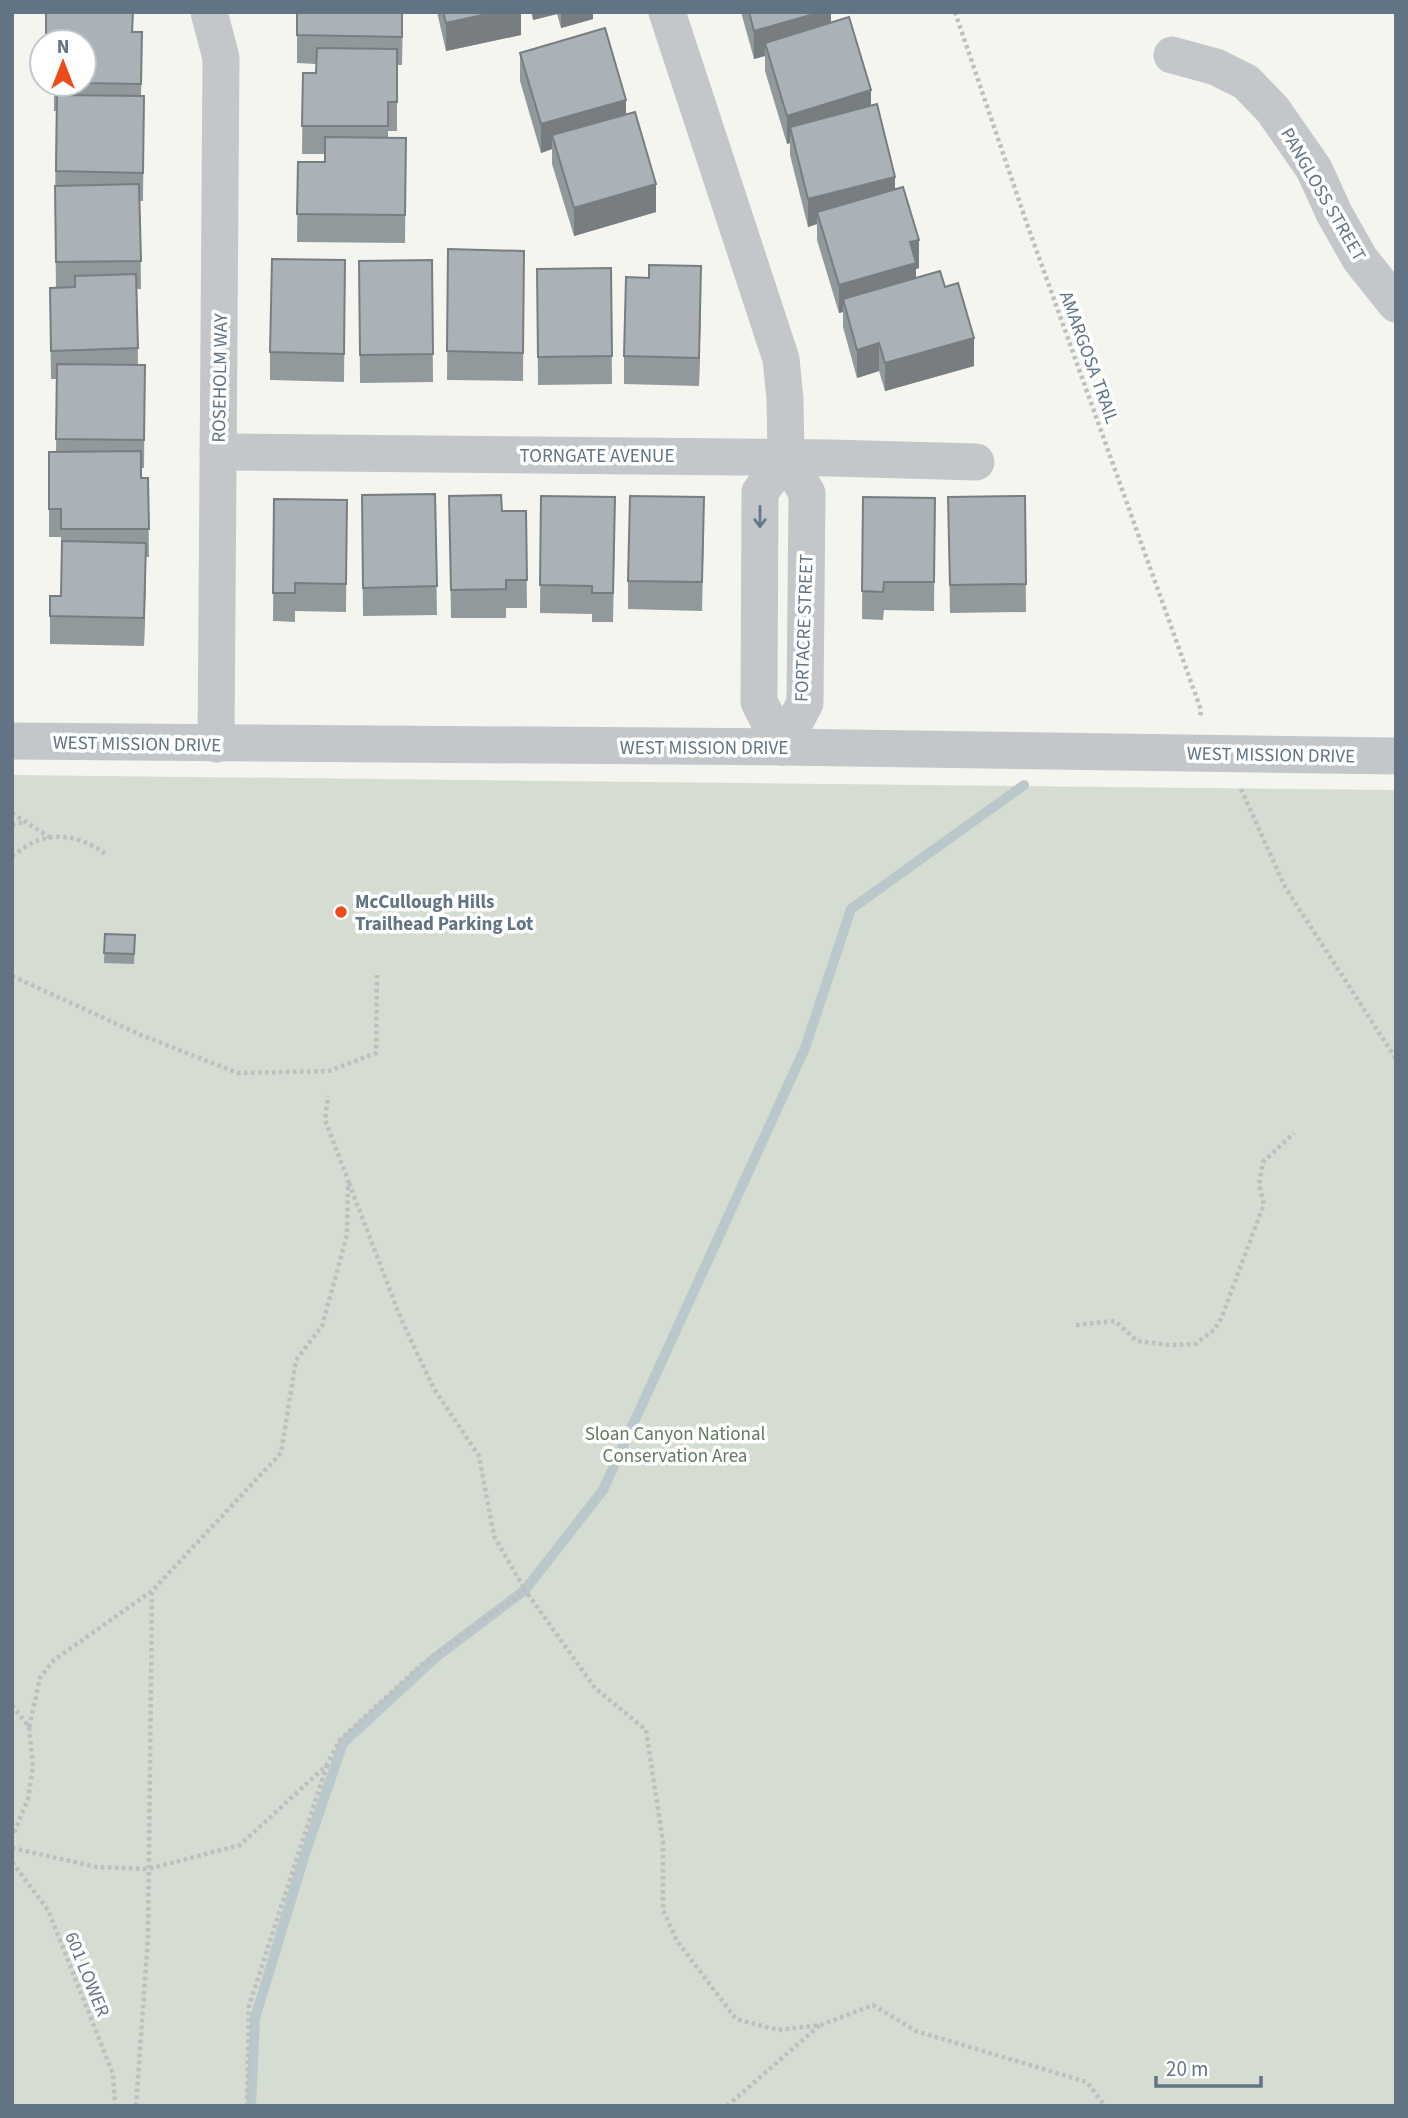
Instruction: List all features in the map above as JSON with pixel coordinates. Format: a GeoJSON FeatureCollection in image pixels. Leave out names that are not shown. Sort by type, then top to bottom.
{"type":"FeatureCollection","features":[{"type":"Feature","properties":{"kind":"street","name":"ROSEHOLM WAY"},"geometry":{"type":"LineString","coordinates":[[209,12],[221,58],[216,744]]}},
{"type":"Feature","properties":{"kind":"street","name":"FORTACRE STREET"},"geometry":{"type":"LineString","coordinates":[[667,12],[781,359],[786,457],[807,493],[805,703],[782,747]]}},
{"type":"Feature","properties":{"kind":"street","name":"PANGLOSS STREET"},"geometry":{"type":"LineString","coordinates":[[1172,55],[1216,67],[1247,82],[1273,110],[1314,169],[1334,213],[1360,259],[1396,304]]}},
{"type":"Feature","properties":{"kind":"street","name":"TORNGATE AVENUE"},"geometry":{"type":"LineString","coordinates":[[218,452],[786,457],[976,462]]}},
{"type":"Feature","properties":{"kind":"street","name":"WEST MISSION DRIVE"},"geometry":{"type":"LineString","coordinates":[[12,741],[782,747],[1396,756]]}},
{"type":"Feature","properties":{"kind":"path","name":"AMARGOSA TRAIL"},"geometry":{"type":"LineString","coordinates":[[955,12],[1027,224],[1201,710]]}},
{"type":"Feature","properties":{"kind":"path"},"geometry":{"type":"LineString","coordinates":[[1225,754],[1285,887],[1396,1059]]}},
{"type":"Feature","properties":{"kind":"path"},"geometry":{"type":"LineString","coordinates":[[12,813],[51,838]]}},
{"type":"Feature","properties":{"kind":"path"},"geometry":{"type":"LineString","coordinates":[[12,825],[26,821]]}},
{"type":"Feature","properties":{"kind":"path"},"geometry":{"type":"LineString","coordinates":[[12,856],[38,840],[68,836],[100,849],[107,855]]}},
{"type":"Feature","properties":{"kind":"path"},"geometry":{"type":"LineString","coordinates":[[12,976],[141,1035],[238,1073],[329,1071],[376,1053],[377,975]]}},
{"type":"Feature","properties":{"kind":"path"},"geometry":{"type":"LineString","coordinates":[[328,1096],[325,1120],[397,1308],[434,1389],[479,1456],[494,1536],[525,1590],[595,1688],[646,1730],[663,1842],[663,1910],[677,1941],[736,2019],[778,2030],[821,2025],[873,2005],[916,2031],[1087,2082],[1105,2106]]}},
{"type":"Feature","properties":{"kind":"path"},"geometry":{"type":"LineString","coordinates":[[1076,1325],[1115,1321],[1137,1341],[1170,1345],[1195,1344],[1214,1330],[1221,1319],[1264,1204],[1259,1184],[1264,1162],[1294,1133]]}},
{"type":"Feature","properties":{"kind":"path"},"geometry":{"type":"LineString","coordinates":[[12,1837],[28,1799],[33,1768],[29,1727],[40,1678],[54,1660],[152,1591],[281,1453],[296,1360],[322,1326],[347,1235],[348,1180]]}},
{"type":"Feature","properties":{"kind":"path"},"geometry":{"type":"LineString","coordinates":[[247,2106],[249,2006],[327,1765],[339,1741],[422,1664],[525,1590]]}},
{"type":"Feature","properties":{"kind":"path"},"geometry":{"type":"LineString","coordinates":[[136,2106],[148,1937],[152,1591]]}},
{"type":"Feature","properties":{"kind":"path"},"geometry":{"type":"LineString","coordinates":[[12,1705],[29,1727]]}},
{"type":"Feature","properties":{"kind":"path"},"geometry":{"type":"LineString","coordinates":[[12,1848],[97,1867],[148,1869],[240,1845],[327,1765]]}},
{"type":"Feature","properties":{"kind":"path","name":"601 LOWER"},"geometry":{"type":"LineString","coordinates":[[12,1862],[48,1910],[113,2074],[115,2106]]}},
{"type":"Feature","properties":{"kind":"path"},"geometry":{"type":"LineString","coordinates":[[727,2106],[821,2025]]}},
{"type":"Feature","properties":{"kind":"green space","name":"Sloan Canyon National Conservation Area"},"geometry":{"type":"Polygon","coordinates":[[[12,775],[1396,790],[1396,2106],[12,2106],[12,775]]]}},
{"type":"Feature","properties":{"kind":"building"},"geometry":{"type":"Polygon","coordinates":[[[46,12],[133,12],[132,32],[142,32],[141,84],[98,83],[98,28],[46,28],[46,12]]]}},
{"type":"Feature","properties":{"kind":"building"},"geometry":{"type":"Polygon","coordinates":[[[297,12],[402,12],[402,37],[297,35],[297,12]]]}},
{"type":"Feature","properties":{"kind":"building"},"geometry":{"type":"Polygon","coordinates":[[[443,12],[496,12],[446,23],[443,12]]]}},
{"type":"Feature","properties":{"kind":"building"},"geometry":{"type":"Polygon","coordinates":[[[749,12],[821,12],[754,31],[749,12]]]}},
{"type":"Feature","properties":{"kind":"building"},"geometry":{"type":"Polygon","coordinates":[[[849,17],[871,90],[787,116],[765,43],[849,17]]]}},
{"type":"Feature","properties":{"kind":"building"},"geometry":{"type":"Polygon","coordinates":[[[605,28],[626,100],[541,124],[520,53],[605,28]]]}},
{"type":"Feature","properties":{"kind":"building"},"geometry":{"type":"Polygon","coordinates":[[[317,48],[397,49],[397,102],[388,102],[388,126],[302,126],[303,73],[316,73],[317,48]]]}},
{"type":"Feature","properties":{"kind":"building"},"geometry":{"type":"Polygon","coordinates":[[[144,96],[143,173],[56,171],[57,98],[144,96]]]}},
{"type":"Feature","properties":{"kind":"building"},"geometry":{"type":"Polygon","coordinates":[[[877,104],[895,177],[808,199],[790,127],[877,104]]]}},
{"type":"Feature","properties":{"kind":"building"},"geometry":{"type":"Polygon","coordinates":[[[635,112],[656,184],[574,208],[552,135],[635,112]]]}},
{"type":"Feature","properties":{"kind":"building"},"geometry":{"type":"Polygon","coordinates":[[[325,137],[406,138],[405,215],[297,214],[298,162],[325,162],[325,137]]]}},
{"type":"Feature","properties":{"kind":"building"},"geometry":{"type":"Polygon","coordinates":[[[139,184],[141,261],[56,262],[55,186],[139,184]]]}},
{"type":"Feature","properties":{"kind":"building"},"geometry":{"type":"Polygon","coordinates":[[[903,187],[919,240],[910,242],[916,263],[839,285],[817,212],[903,187]]]}},
{"type":"Feature","properties":{"kind":"building"},"geometry":{"type":"Polygon","coordinates":[[[448,249],[524,251],[523,353],[447,351],[448,249]]]}},
{"type":"Feature","properties":{"kind":"building"},"geometry":{"type":"Polygon","coordinates":[[[272,259],[345,260],[344,354],[270,352],[272,259]]]}},
{"type":"Feature","properties":{"kind":"building"},"geometry":{"type":"Polygon","coordinates":[[[432,260],[433,354],[360,355],[359,261],[432,260]]]}},
{"type":"Feature","properties":{"kind":"building"},"geometry":{"type":"Polygon","coordinates":[[[649,265],[701,266],[699,358],[624,356],[626,277],[649,278],[649,265]]]}},
{"type":"Feature","properties":{"kind":"building"},"geometry":{"type":"Polygon","coordinates":[[[611,268],[612,356],[538,357],[537,269],[611,268]]]}},
{"type":"Feature","properties":{"kind":"building"},"geometry":{"type":"Polygon","coordinates":[[[940,271],[945,287],[958,283],[974,338],[885,363],[879,343],[857,350],[843,299],[940,271]]]}},
{"type":"Feature","properties":{"kind":"building"},"geometry":{"type":"Polygon","coordinates":[[[136,274],[138,348],[51,351],[50,288],[75,287],[75,276],[136,274]]]}},
{"type":"Feature","properties":{"kind":"building"},"geometry":{"type":"Polygon","coordinates":[[[57,364],[145,365],[144,440],[56,439],[57,364]]]}},
{"type":"Feature","properties":{"kind":"building"},"geometry":{"type":"Polygon","coordinates":[[[141,451],[141,478],[148,478],[149,529],[61,529],[61,509],[49,509],[49,452],[141,451]]]}},
{"type":"Feature","properties":{"kind":"building"},"geometry":{"type":"Polygon","coordinates":[[[435,494],[437,586],[363,588],[362,495],[435,494]]]}},
{"type":"Feature","properties":{"kind":"building"},"geometry":{"type":"Polygon","coordinates":[[[501,495],[502,511],[526,511],[527,580],[506,580],[506,589],[451,590],[449,496],[501,495]]]}},
{"type":"Feature","properties":{"kind":"building"},"geometry":{"type":"Polygon","coordinates":[[[541,496],[615,497],[613,593],[592,593],[592,586],[540,585],[541,496]]]}},
{"type":"Feature","properties":{"kind":"building"},"geometry":{"type":"Polygon","coordinates":[[[630,496],[704,497],[702,582],[628,581],[630,496]]]}},
{"type":"Feature","properties":{"kind":"building"},"geometry":{"type":"Polygon","coordinates":[[[1025,496],[1026,584],[950,585],[948,497],[1025,496]]]}},
{"type":"Feature","properties":{"kind":"building"},"geometry":{"type":"Polygon","coordinates":[[[863,497],[935,498],[934,582],[884,582],[883,592],[862,591],[863,497]]]}},
{"type":"Feature","properties":{"kind":"building"},"geometry":{"type":"Polygon","coordinates":[[[274,499],[347,500],[346,584],[295,583],[295,593],[273,593],[274,499]]]}},
{"type":"Feature","properties":{"kind":"building"},"geometry":{"type":"Polygon","coordinates":[[[62,541],[146,543],[144,618],[50,616],[50,596],[61,596],[62,541]]]}},
{"type":"Feature","properties":{"kind":"building"},"geometry":{"type":"Polygon","coordinates":[[[105,934],[135,935],[134,954],[104,953],[105,934]]]}},
{"type":"Feature","properties":{"kind":"waterway"},"geometry":{"type":"LineString","coordinates":[[251,2106],[255,2018],[305,1854],[343,1743],[436,1657],[525,1590],[603,1490],[805,1048],[851,909],[1024,785]]}},
{"type":"Feature","properties":{"kind":"place","name":"McCullough Hills Trailhead Parking Lot"},"geometry":{"type":"Point","coordinates":[341,912]}}]}
